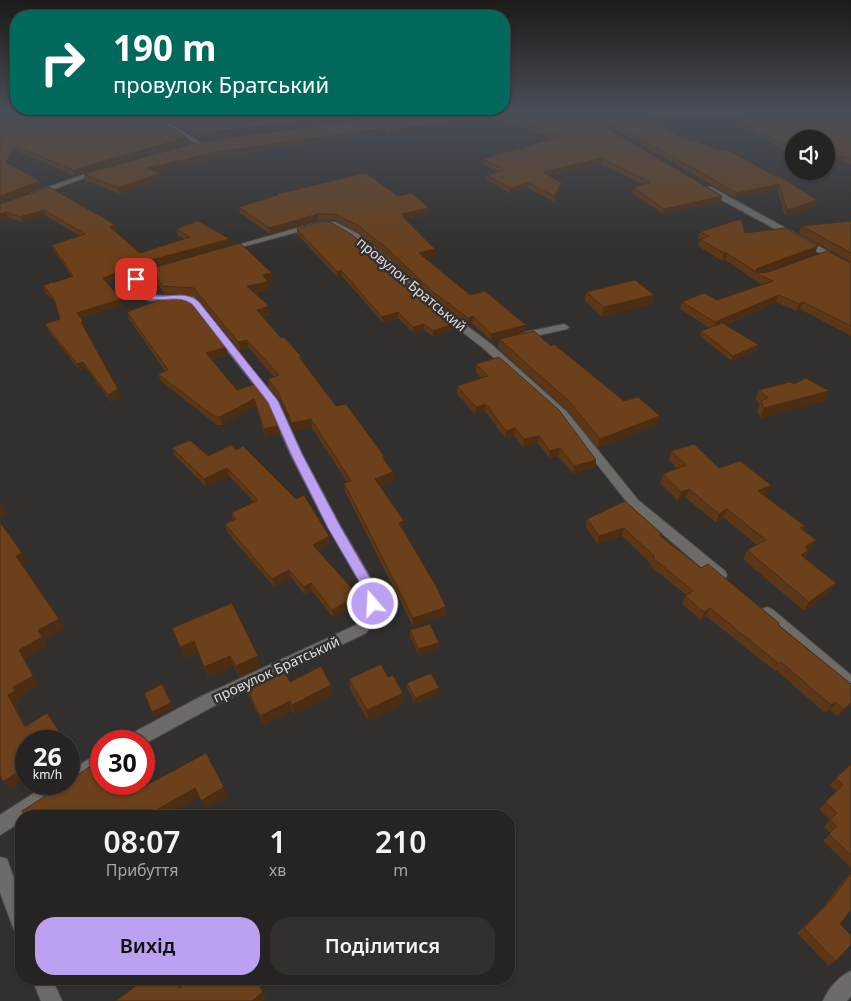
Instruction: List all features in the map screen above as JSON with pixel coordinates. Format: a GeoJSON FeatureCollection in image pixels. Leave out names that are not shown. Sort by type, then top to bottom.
{"type":"FeatureCollection","features":[{"type":"Feature","properties":{"kind":"street"},"geometry":{"type":"LineString","coordinates":[[31,194],[104,170]]}},
{"type":"Feature","properties":{"kind":"street"},"geometry":{"type":"LineString","coordinates":[[702,185],[821,255],[851,267]]}},
{"type":"Feature","properties":{"kind":"street","name":"провулок Братський"},"geometry":{"type":"LineString","coordinates":[[212,254],[309,226],[332,224],[355,236],[386,260],[428,301],[487,346],[563,414],[603,466],[634,502],[726,580]]}},
{"type":"Feature","properties":{"kind":"street","name":"провулок Братський"},"geometry":{"type":"LineString","coordinates":[[154,730],[206,702],[361,629],[372,616],[373,604],[372,592],[334,528],[296,454],[273,401],[191,299],[149,298],[135,288],[136,279],[175,265]]}},
{"type":"Feature","properties":{"kind":"street"},"geometry":{"type":"LineString","coordinates":[[487,346],[564,327]]}},
{"type":"Feature","properties":{"kind":"street"},"geometry":{"type":"LineString","coordinates":[[756,604],[851,684]]}},
{"type":"Feature","properties":{"kind":"street"},"geometry":{"type":"LineString","coordinates":[[24,810],[46,795]]}},
{"type":"Feature","properties":{"kind":"street"},"geometry":{"type":"LineString","coordinates":[[0,826],[15,816]]}},
{"type":"Feature","properties":{"kind":"street"},"geometry":{"type":"LineString","coordinates":[[0,866],[15,906]]}},
{"type":"Feature","properties":{"kind":"street"},"geometry":{"type":"LineString","coordinates":[[833,1001],[851,981]]}},
{"type":"Feature","properties":{"kind":"street"},"geometry":{"type":"LineString","coordinates":[[45,985],[52,1001]]}},
{"type":"Feature","properties":{"kind":"building"},"geometry":{"type":"Polygon","coordinates":[[[0,159],[8,159],[6,162],[40,181],[0,196],[0,159]]]}},
{"type":"Feature","properties":{"kind":"building"},"geometry":{"type":"Polygon","coordinates":[[[46,159],[113,159],[74,170],[46,159]]]}},
{"type":"Feature","properties":{"kind":"building"},"geometry":{"type":"Polygon","coordinates":[[[139,159],[187,159],[148,168],[160,173],[118,188],[84,174],[139,159]]]}},
{"type":"Feature","properties":{"kind":"building"},"geometry":{"type":"Polygon","coordinates":[[[483,159],[599,159],[543,172],[562,183],[554,196],[529,183],[510,188],[487,175],[505,170],[483,159]]]}},
{"type":"Feature","properties":{"kind":"building"},"geometry":{"type":"Polygon","coordinates":[[[603,159],[659,159],[722,196],[664,209],[634,188],[650,182],[603,159]]]}},
{"type":"Feature","properties":{"kind":"building"},"geometry":{"type":"Polygon","coordinates":[[[676,159],[744,159],[777,177],[777,175],[817,200],[787,210],[779,184],[737,193],[676,159]]]}},
{"type":"Feature","properties":{"kind":"building"},"geometry":{"type":"Polygon","coordinates":[[[366,173],[398,196],[412,193],[429,208],[402,214],[435,249],[419,253],[470,295],[485,291],[526,325],[491,334],[473,316],[468,318],[432,291],[389,250],[359,226],[335,214],[318,214],[269,228],[239,207],[277,194],[366,173]]]}},
{"type":"Feature","properties":{"kind":"building"},"geometry":{"type":"Polygon","coordinates":[[[49,187],[116,225],[110,227],[140,253],[190,237],[176,229],[198,221],[230,239],[151,260],[103,278],[121,299],[77,313],[118,389],[108,395],[83,362],[77,364],[45,324],[60,319],[54,299],[43,285],[51,283],[49,279],[53,283],[73,276],[52,245],[85,234],[44,210],[20,217],[6,212],[0,214],[0,204],[49,187]]]}},
{"type":"Feature","properties":{"kind":"building"},"geometry":{"type":"Polygon","coordinates":[[[741,219],[745,233],[785,228],[818,246],[756,269],[757,272],[765,273],[827,251],[851,263],[851,326],[803,302],[799,304],[779,295],[715,322],[682,302],[704,293],[717,300],[773,281],[762,276],[727,253],[700,239],[709,236],[700,232],[741,219]]]}},
{"type":"Feature","properties":{"kind":"building"},"geometry":{"type":"Polygon","coordinates":[[[851,221],[851,253],[802,226],[851,221]]]}},
{"type":"Feature","properties":{"kind":"building"},"geometry":{"type":"Polygon","coordinates":[[[319,222],[330,222],[351,234],[424,298],[456,323],[433,331],[424,324],[413,327],[398,312],[382,317],[341,270],[337,272],[297,229],[319,222]]]}},
{"type":"Feature","properties":{"kind":"building"},"geometry":{"type":"Polygon","coordinates":[[[240,243],[272,273],[263,275],[268,282],[247,286],[269,306],[257,310],[281,338],[284,337],[301,356],[299,357],[336,406],[346,404],[384,456],[382,457],[393,472],[375,479],[404,521],[399,523],[436,586],[446,607],[413,618],[344,483],[351,481],[311,419],[292,423],[278,392],[268,379],[279,375],[247,340],[238,342],[194,288],[163,286],[149,269],[240,243]]]}},
{"type":"Feature","properties":{"kind":"building"},"geometry":{"type":"Polygon","coordinates":[[[635,280],[654,295],[604,307],[586,292],[635,280]]]}},
{"type":"Feature","properties":{"kind":"building"},"geometry":{"type":"Polygon","coordinates":[[[170,296],[185,297],[226,347],[206,353],[237,390],[255,384],[265,395],[278,426],[264,429],[254,399],[220,417],[215,417],[158,374],[168,370],[127,312],[170,296]]]}},
{"type":"Feature","properties":{"kind":"building"},"geometry":{"type":"Polygon","coordinates":[[[722,323],[759,345],[733,356],[701,331],[722,323]]]}},
{"type":"Feature","properties":{"kind":"building"},"geometry":{"type":"Polygon","coordinates":[[[534,331],[551,346],[554,344],[624,401],[638,397],[660,416],[600,439],[570,402],[499,339],[534,331]]]}},
{"type":"Feature","properties":{"kind":"building"},"geometry":{"type":"Polygon","coordinates":[[[499,357],[559,410],[596,460],[574,466],[560,448],[550,451],[539,436],[524,439],[515,428],[506,431],[486,404],[476,407],[457,386],[488,376],[476,364],[499,357]]]}},
{"type":"Feature","properties":{"kind":"building"},"geometry":{"type":"Polygon","coordinates":[[[806,378],[829,391],[764,408],[761,401],[768,398],[759,390],[790,382],[794,384],[806,378]]]}},
{"type":"Feature","properties":{"kind":"building"},"geometry":{"type":"Polygon","coordinates":[[[190,440],[208,456],[231,445],[236,450],[243,446],[296,499],[304,495],[329,536],[313,545],[358,595],[332,610],[311,583],[304,587],[289,570],[272,579],[225,524],[236,519],[231,513],[258,500],[227,468],[204,479],[172,448],[190,440]]]}},
{"type":"Feature","properties":{"kind":"building"},"geometry":{"type":"Polygon","coordinates":[[[694,444],[719,468],[740,461],[771,485],[758,491],[805,526],[800,528],[816,540],[805,547],[809,550],[801,555],[836,583],[809,602],[747,550],[766,540],[727,509],[719,514],[689,489],[681,492],[663,474],[686,465],[671,451],[694,444]]]}},
{"type":"Feature","properties":{"kind":"building"},"geometry":{"type":"Polygon","coordinates":[[[625,501],[662,534],[659,535],[701,568],[708,564],[779,623],[778,625],[851,684],[851,703],[843,709],[836,702],[831,705],[781,662],[779,664],[710,608],[704,612],[685,596],[693,591],[653,558],[655,557],[624,528],[599,536],[587,519],[625,501]]]}},
{"type":"Feature","properties":{"kind":"building"},"geometry":{"type":"Polygon","coordinates":[[[0,522],[22,553],[16,556],[59,619],[38,630],[42,637],[19,650],[33,676],[13,687],[15,691],[8,695],[25,727],[47,713],[58,730],[15,730],[15,774],[3,782],[0,775],[0,522]]]}},
{"type":"Feature","properties":{"kind":"building"},"geometry":{"type":"Polygon","coordinates":[[[232,603],[258,656],[236,666],[230,656],[204,667],[194,641],[180,647],[172,628],[232,603]]]}},
{"type":"Feature","properties":{"kind":"building"},"geometry":{"type":"Polygon","coordinates":[[[430,624],[439,643],[418,649],[410,630],[430,624]]]}},
{"type":"Feature","properties":{"kind":"building"},"geometry":{"type":"Polygon","coordinates":[[[381,664],[388,677],[393,675],[403,693],[367,710],[349,679],[381,664]]]}},
{"type":"Feature","properties":{"kind":"building"},"geometry":{"type":"Polygon","coordinates":[[[321,666],[331,685],[292,705],[290,701],[260,716],[244,683],[265,673],[267,676],[283,668],[290,682],[321,666]]]}},
{"type":"Feature","properties":{"kind":"building"},"geometry":{"type":"Polygon","coordinates":[[[431,673],[439,688],[415,698],[407,683],[431,673]]]}},
{"type":"Feature","properties":{"kind":"building"},"geometry":{"type":"Polygon","coordinates":[[[162,684],[171,703],[152,712],[144,693],[162,684]]]}},
{"type":"Feature","properties":{"kind":"building"},"geometry":{"type":"Polygon","coordinates":[[[206,753],[224,787],[201,801],[195,788],[156,810],[24,810],[47,795],[80,795],[80,773],[90,767],[90,795],[155,795],[155,781],[206,753]]]}},
{"type":"Feature","properties":{"kind":"building"},"geometry":{"type":"Polygon","coordinates":[[[851,764],[851,855],[829,834],[837,826],[830,820],[837,813],[825,802],[843,785],[836,778],[851,764]]]}},
{"type":"Feature","properties":{"kind":"building"},"geometry":{"type":"Polygon","coordinates":[[[851,873],[851,910],[840,924],[851,935],[851,945],[836,961],[804,928],[831,900],[851,873]]]}},
{"type":"Feature","properties":{"kind":"building"},"geometry":{"type":"Polygon","coordinates":[[[137,985],[177,985],[179,988],[183,985],[259,985],[263,992],[252,1001],[116,1001],[137,985]]]}},
{"type":"Feature","properties":{"kind":"route"},"geometry":{"type":"LineString","coordinates":[[136,279],[135,288],[149,298],[184,297],[196,303],[273,401],[296,454],[334,528],[372,592],[373,604]]}}]}
